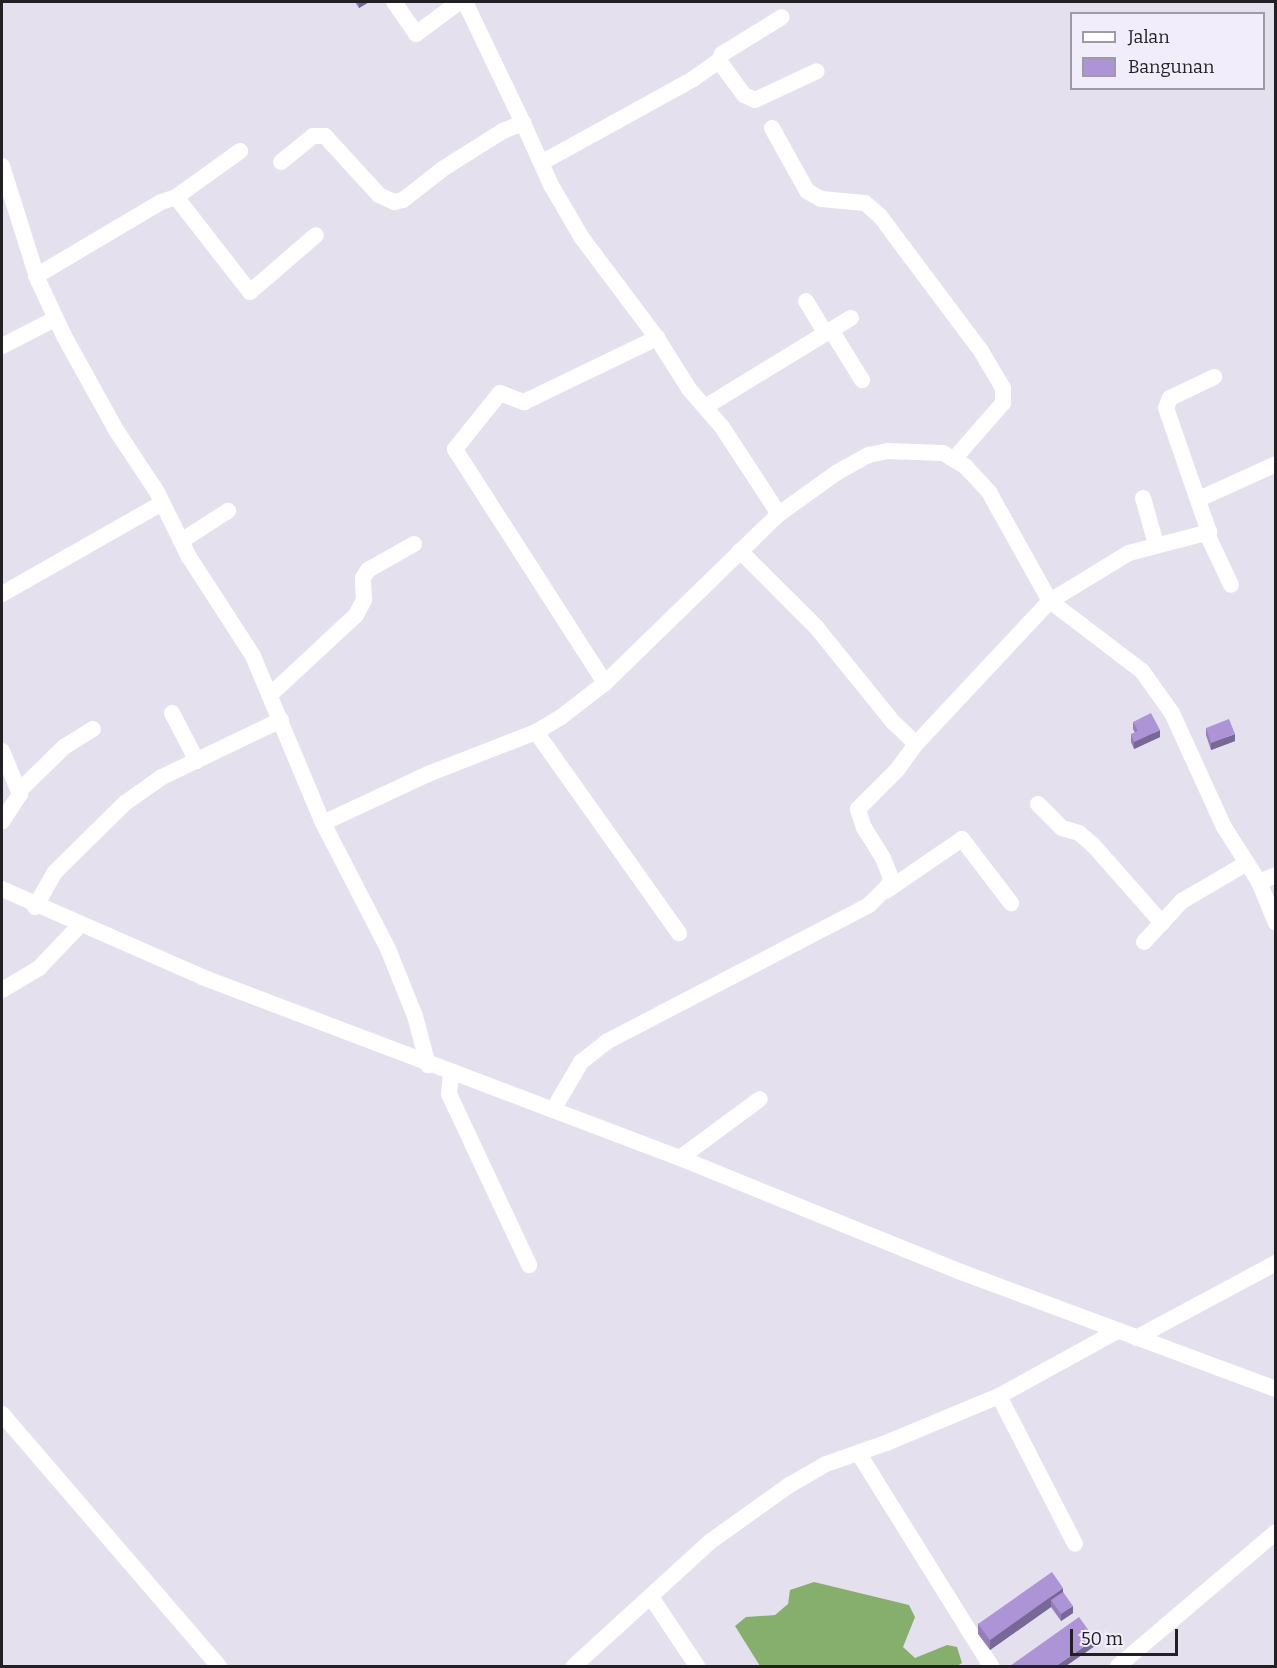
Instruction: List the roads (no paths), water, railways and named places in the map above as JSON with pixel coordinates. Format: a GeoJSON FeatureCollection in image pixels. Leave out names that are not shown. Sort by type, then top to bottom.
{"type":"FeatureCollection","features":[{"type":"Feature","properties":{"kind":"street"},"geometry":{"type":"LineString","coordinates":[[394,2],[416,34],[459,2]]}},
{"type":"Feature","properties":{"kind":"street"},"geometry":{"type":"LineString","coordinates":[[465,2],[541,163],[582,238],[657,338],[778,514]]}},
{"type":"Feature","properties":{"kind":"street"},"geometry":{"type":"LineString","coordinates":[[541,163],[693,80],[719,61],[722,54],[782,17]]}},
{"type":"Feature","properties":{"kind":"street"},"geometry":{"type":"LineString","coordinates":[[719,61],[744,95],[755,100],[817,71]]}},
{"type":"Feature","properties":{"kind":"street"},"geometry":{"type":"LineString","coordinates":[[281,162],[313,136],[325,136],[379,195],[394,202],[403,200],[444,168],[503,130],[523,123]]}},
{"type":"Feature","properties":{"kind":"street"},"geometry":{"type":"LineString","coordinates":[[772,128],[807,191],[821,199],[860,201],[880,216],[981,351],[1003,388],[1003,403],[954,459]]}},
{"type":"Feature","properties":{"kind":"street"},"geometry":{"type":"LineString","coordinates":[[36,276],[161,201],[176,197],[240,151]]}},
{"type":"Feature","properties":{"kind":"street"},"geometry":{"type":"LineString","coordinates":[[2,166],[36,276],[56,319],[116,430],[162,503],[181,541],[253,656],[323,823],[388,949],[415,1016],[428,1065]]}},
{"type":"Feature","properties":{"kind":"street"},"geometry":{"type":"LineString","coordinates":[[176,197],[250,292],[316,235]]}},
{"type":"Feature","properties":{"kind":"street"},"geometry":{"type":"LineString","coordinates":[[806,301],[862,380]]}},
{"type":"Feature","properties":{"kind":"street"},"geometry":{"type":"LineString","coordinates":[[705,407],[851,318]]}},
{"type":"Feature","properties":{"kind":"street"},"geometry":{"type":"LineString","coordinates":[[2,346],[56,319]]}},
{"type":"Feature","properties":{"kind":"street"},"geometry":{"type":"LineString","coordinates":[[605,683],[454,449],[500,393],[524,402],[657,338]]}},
{"type":"Feature","properties":{"kind":"street"},"geometry":{"type":"LineString","coordinates":[[1207,534],[1210,530],[1166,408],[1170,398],[1214,377]]}},
{"type":"Feature","properties":{"kind":"street"},"geometry":{"type":"LineString","coordinates":[[323,823],[428,774],[536,732],[605,683],[778,514],[869,455],[888,451],[943,453],[954,459],[989,492],[1050,601],[1142,671],[1172,712],[1224,827],[1259,882],[1275,922]]}},
{"type":"Feature","properties":{"kind":"street"},"geometry":{"type":"LineString","coordinates":[[1199,499],[1275,464]]}},
{"type":"Feature","properties":{"kind":"street"},"geometry":{"type":"LineString","coordinates":[[1143,498],[1156,544]]}},
{"type":"Feature","properties":{"kind":"street"},"geometry":{"type":"LineString","coordinates":[[2,594],[162,503]]}},
{"type":"Feature","properties":{"kind":"street"},"geometry":{"type":"LineString","coordinates":[[181,541],[228,511]]}},
{"type":"Feature","properties":{"kind":"street"},"geometry":{"type":"LineString","coordinates":[[886,891],[891,878],[864,828],[858,809],[897,770],[916,744],[1050,601],[1129,553],[1156,544],[1207,534]]}},
{"type":"Feature","properties":{"kind":"street"},"geometry":{"type":"LineString","coordinates":[[1207,534],[1231,585]]}},
{"type":"Feature","properties":{"kind":"street"},"geometry":{"type":"LineString","coordinates":[[270,694],[356,615],[364,600],[363,578],[368,570],[386,557],[414,544]]}},
{"type":"Feature","properties":{"kind":"street"},"geometry":{"type":"LineString","coordinates":[[740,551],[817,628],[893,722],[916,744]]}},
{"type":"Feature","properties":{"kind":"street"},"geometry":{"type":"LineString","coordinates":[[172,713],[196,761]]}},
{"type":"Feature","properties":{"kind":"street"},"geometry":{"type":"LineString","coordinates":[[35,907],[55,872],[84,848],[125,802],[162,777],[281,720]]}},
{"type":"Feature","properties":{"kind":"street"},"geometry":{"type":"LineString","coordinates":[[2,822],[20,790],[64,747],[93,729]]}},
{"type":"Feature","properties":{"kind":"street"},"geometry":{"type":"LineString","coordinates":[[536,732],[679,933]]}},
{"type":"Feature","properties":{"kind":"street"},"geometry":{"type":"LineString","coordinates":[[2,751],[20,790]]}},
{"type":"Feature","properties":{"kind":"street"},"geometry":{"type":"LineString","coordinates":[[1038,804],[1062,828],[1079,833],[1094,846],[1162,923]]}},
{"type":"Feature","properties":{"kind":"street"},"geometry":{"type":"LineString","coordinates":[[553,1110],[581,1062],[608,1041],[869,905],[962,839],[1011,903]]}},
{"type":"Feature","properties":{"kind":"street"},"geometry":{"type":"LineString","coordinates":[[1144,942],[1182,901],[1247,863]]}},
{"type":"Feature","properties":{"kind":"street"},"geometry":{"type":"LineString","coordinates":[[1259,882],[1275,875]]}},
{"type":"Feature","properties":{"kind":"street"},"geometry":{"type":"LineString","coordinates":[[2,890],[35,907],[428,1065],[680,1158],[1117,1331],[1275,1389]]}},
{"type":"Feature","properties":{"kind":"street"},"geometry":{"type":"LineString","coordinates":[[2,990],[39,968],[80,925]]}},
{"type":"Feature","properties":{"kind":"street"},"geometry":{"type":"LineString","coordinates":[[451,1074],[449,1094],[530,1265]]}},
{"type":"Feature","properties":{"kind":"street"},"geometry":{"type":"LineString","coordinates":[[680,1158],[760,1099]]}},
{"type":"Feature","properties":{"kind":"street"},"geometry":{"type":"LineString","coordinates":[[1136,1338],[1275,1263]]}},
{"type":"Feature","properties":{"kind":"street"},"geometry":{"type":"LineString","coordinates":[[574,1666],[711,1541],[746,1515],[826,1464],[859,1454],[999,1396],[1117,1331]]}},
{"type":"Feature","properties":{"kind":"street"},"geometry":{"type":"LineString","coordinates":[[999,1396],[1075,1544]]}},
{"type":"Feature","properties":{"kind":"street"},"geometry":{"type":"LineString","coordinates":[[2,1414],[219,1666]]}},
{"type":"Feature","properties":{"kind":"street"},"geometry":{"type":"LineString","coordinates":[[859,1454],[991,1666]]}},
{"type":"Feature","properties":{"kind":"street"},"geometry":{"type":"LineString","coordinates":[[1118,1666],[1275,1532]]}},
{"type":"Feature","properties":{"kind":"street"},"geometry":{"type":"LineString","coordinates":[[651,1598],[697,1666]]}}]}
